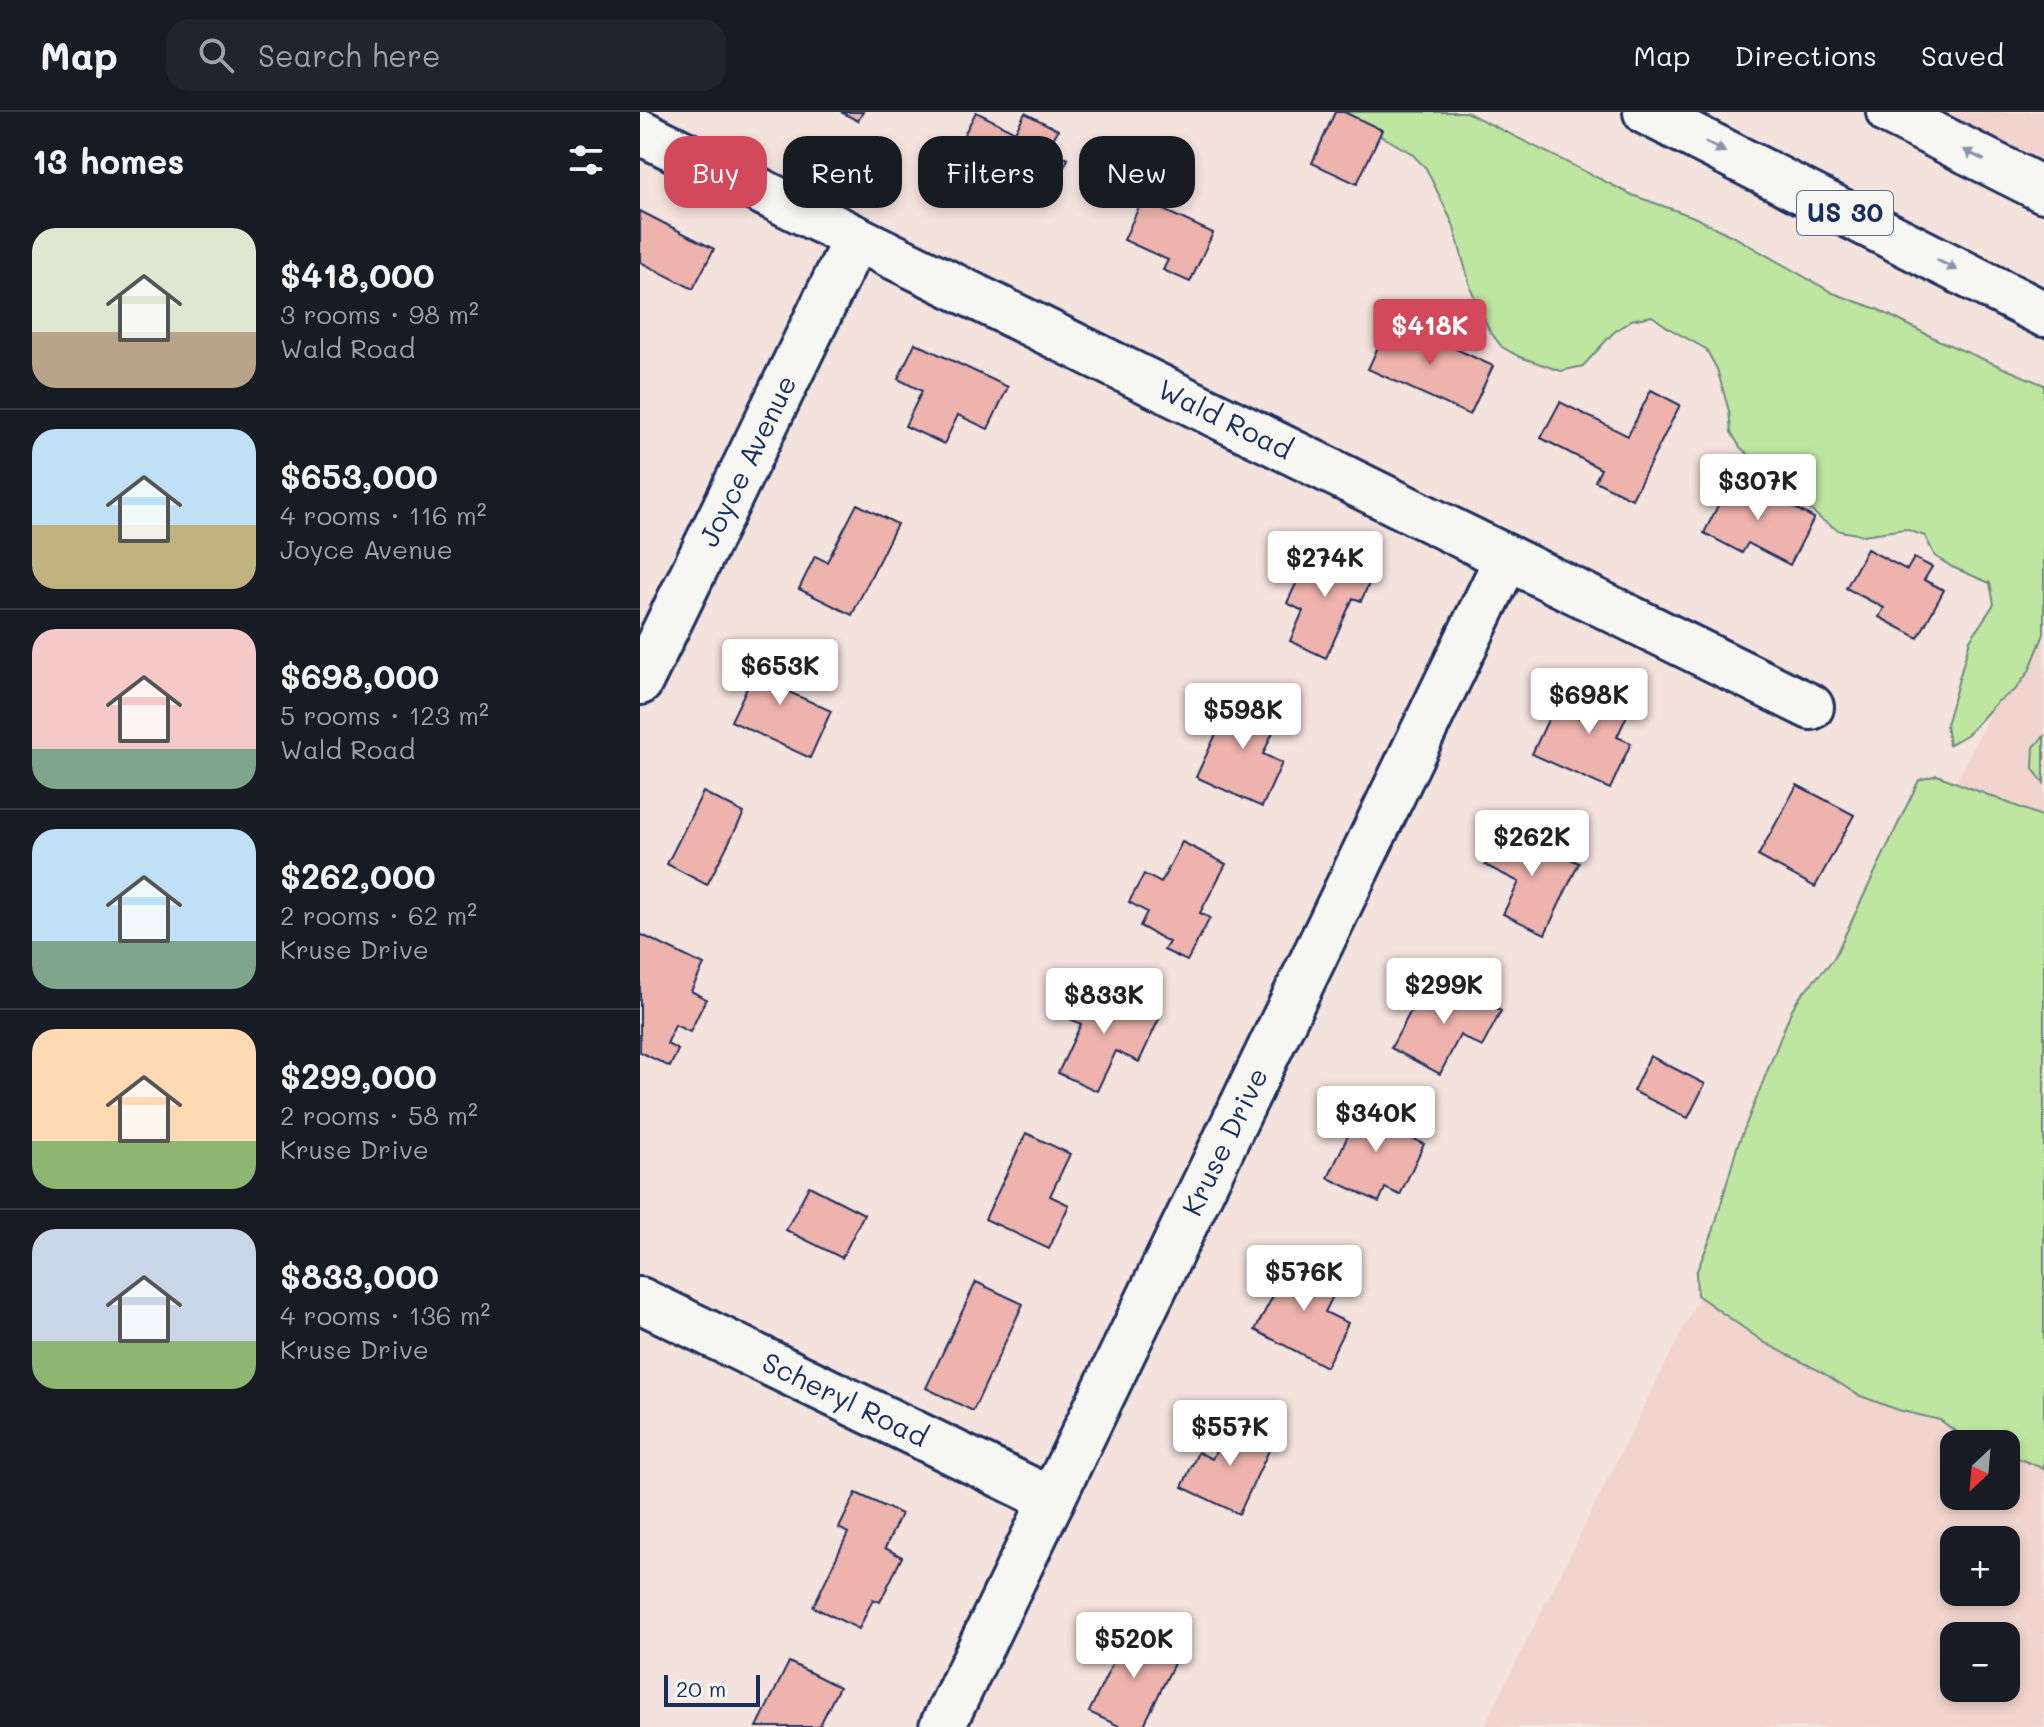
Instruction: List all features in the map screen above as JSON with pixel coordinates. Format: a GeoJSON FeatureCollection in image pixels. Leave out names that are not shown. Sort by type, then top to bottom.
{"type":"FeatureCollection","features":[{"type":"Feature","properties":{"kind":"main road","name":"US 30"},"geometry":{"type":"LineString","coordinates":[[1646,112],[2044,314]]}},
{"type":"Feature","properties":{"kind":"main road"},"geometry":{"type":"LineString","coordinates":[[1889,112],[2044,190]]}},
{"type":"Feature","properties":{"kind":"main road","name":"Wald Road"},"geometry":{"type":"LineString","coordinates":[[640,132],[1811,707]]}},
{"type":"Feature","properties":{"kind":"main road","name":"Joyce Avenue"},"geometry":{"type":"LineString","coordinates":[[640,682],[856,238]]}},
{"type":"Feature","properties":{"kind":"main road","name":"Kruse Drive"},"geometry":{"type":"LineString","coordinates":[[942,1727],[1507,558]]}},
{"type":"Feature","properties":{"kind":"main road","name":"Scheryl Road"},"geometry":{"type":"LineString","coordinates":[[640,1300],[1052,1500]]}},
{"type":"Feature","properties":{"kind":"shaded area"},"geometry":{"type":"Polygon","coordinates":[[[1936,112],[2044,112],[2044,166],[1936,112]]]}},
{"type":"Feature","properties":{"kind":"shaded area"},"geometry":{"type":"Polygon","coordinates":[[[2044,606],[2044,1727],[1484,1727],[2044,606]]]}},
{"type":"Feature","properties":{"kind":"green space"},"geometry":{"type":"Polygon","coordinates":[[[1340,112],[1466,112],[1632,195],[1694,217],[1833,293],[1877,309],[1938,340],[2044,385],[2044,634],[2029,671],[2016,689],[1997,702],[1968,734],[1949,745],[1946,725],[1970,640],[1994,604],[1990,583],[1935,556],[1925,536],[1905,529],[1863,535],[1840,531],[1822,520],[1740,447],[1731,432],[1729,411],[1717,369],[1706,349],[1652,316],[1631,320],[1613,333],[1583,366],[1561,371],[1520,357],[1502,347],[1489,330],[1471,289],[1453,224],[1426,168],[1411,153],[1340,112]]]}},
{"type":"Feature","properties":{"kind":"green space"},"geometry":{"type":"Polygon","coordinates":[[[2044,736],[2044,783],[2033,769],[2034,747],[2044,736]]]}},
{"type":"Feature","properties":{"kind":"green space"},"geometry":{"type":"Polygon","coordinates":[[[1937,775],[2044,817],[2044,1469],[2020,1459],[2020,1430],[1954,1430],[1940,1420],[1898,1410],[1858,1395],[1822,1372],[1765,1343],[1697,1295],[1696,1273],[1713,1232],[1737,1147],[1792,1009],[1834,958],[1919,780],[1937,775]]]}},
{"type":"Feature","properties":{"kind":"building"},"geometry":{"type":"Polygon","coordinates":[[[841,112],[863,112],[858,121],[841,112]]]}},
{"type":"Feature","properties":{"kind":"building"},"geometry":{"type":"Polygon","coordinates":[[[976,112],[1015,132],[1025,113],[1058,130],[1055,136],[963,136],[976,112]]]}},
{"type":"Feature","properties":{"kind":"building"},"geometry":{"type":"Polygon","coordinates":[[[1335,112],[1344,112],[1382,130],[1357,184],[1312,163],[1335,112]]]}},
{"type":"Feature","properties":{"kind":"building"},"geometry":{"type":"Polygon","coordinates":[[[1138,208],[1159,208],[1213,233],[1190,282],[1163,270],[1168,260],[1124,240],[1138,208]]]}},
{"type":"Feature","properties":{"kind":"building"},"geometry":{"type":"Polygon","coordinates":[[[640,211],[714,249],[693,289],[640,262],[640,211]]]}},
{"type":"Feature","properties":{"kind":"building"},"geometry":{"type":"Polygon","coordinates":[[[1391,319],[1493,366],[1470,415],[1368,369],[1391,319]]]}},
{"type":"Feature","properties":{"kind":"building"},"geometry":{"type":"Polygon","coordinates":[[[915,343],[1008,387],[988,429],[958,415],[944,444],[905,426],[922,391],[898,379],[915,343]]]}},
{"type":"Feature","properties":{"kind":"building"},"geometry":{"type":"Polygon","coordinates":[[[1651,390],[1680,405],[1632,499],[1595,481],[1601,469],[1541,438],[1560,402],[1628,436],[1651,390]]]}},
{"type":"Feature","properties":{"kind":"building"},"geometry":{"type":"Polygon","coordinates":[[[1733,476],[1814,518],[1790,565],[1748,543],[1742,553],[1704,533],[1733,476]]]}},
{"type":"Feature","properties":{"kind":"building"},"geometry":{"type":"Polygon","coordinates":[[[857,504],[897,524],[852,615],[799,589],[815,556],[827,562],[857,504]]]}},
{"type":"Feature","properties":{"kind":"building"},"geometry":{"type":"Polygon","coordinates":[[[1313,547],[1373,575],[1361,601],[1353,598],[1326,658],[1290,641],[1303,611],[1287,603],[1313,547]]]}},
{"type":"Feature","properties":{"kind":"building"},"geometry":{"type":"Polygon","coordinates":[[[1867,549],[1907,570],[1914,558],[1932,567],[1924,580],[1944,590],[1918,638],[1879,617],[1884,608],[1846,588],[1867,549]]]}},
{"type":"Feature","properties":{"kind":"building"},"geometry":{"type":"Polygon","coordinates":[[[765,650],[801,667],[789,692],[831,711],[810,758],[731,721],[765,650]]]}},
{"type":"Feature","properties":{"kind":"building"},"geometry":{"type":"Polygon","coordinates":[[[1597,678],[1636,696],[1617,737],[1631,743],[1610,789],[1532,754],[1554,707],[1579,718],[1597,678]]]}},
{"type":"Feature","properties":{"kind":"building"},"geometry":{"type":"Polygon","coordinates":[[[1236,691],[1282,712],[1263,754],[1282,763],[1262,807],[1196,777],[1236,691]]]}},
{"type":"Feature","properties":{"kind":"building"},"geometry":{"type":"Polygon","coordinates":[[[1797,785],[1854,815],[1815,887],[1758,856],[1797,785]]]}},
{"type":"Feature","properties":{"kind":"building"},"geometry":{"type":"Polygon","coordinates":[[[703,792],[744,813],[707,885],[667,864],[703,792]]]}},
{"type":"Feature","properties":{"kind":"building"},"geometry":{"type":"Polygon","coordinates":[[[1502,827],[1579,863],[1545,934],[1503,914],[1519,882],[1485,865],[1502,827]]]}},
{"type":"Feature","properties":{"kind":"building"},"geometry":{"type":"Polygon","coordinates":[[[1182,842],[1226,864],[1200,913],[1210,918],[1187,961],[1164,950],[1169,942],[1140,926],[1147,912],[1129,902],[1144,874],[1161,883],[1182,842]]]}},
{"type":"Feature","properties":{"kind":"building"},"geometry":{"type":"Polygon","coordinates":[[[640,934],[704,965],[691,991],[706,999],[690,1032],[675,1025],[667,1044],[678,1050],[670,1067],[640,1052],[640,934]]]}},
{"type":"Feature","properties":{"kind":"building"},"geometry":{"type":"Polygon","coordinates":[[[1437,978],[1501,1011],[1482,1047],[1460,1035],[1440,1074],[1391,1048],[1414,1005],[1422,1008],[1437,978]]]}},
{"type":"Feature","properties":{"kind":"building"},"geometry":{"type":"Polygon","coordinates":[[[1085,984],[1159,1019],[1139,1062],[1116,1051],[1097,1091],[1058,1073],[1081,1024],[1068,1018],[1085,984]]]}},
{"type":"Feature","properties":{"kind":"building"},"geometry":{"type":"Polygon","coordinates":[[[1650,1056],[1705,1084],[1688,1118],[1633,1091],[1650,1056]]]}},
{"type":"Feature","properties":{"kind":"building"},"geometry":{"type":"Polygon","coordinates":[[[1365,1099],[1398,1115],[1392,1129],[1424,1144],[1400,1195],[1385,1188],[1379,1202],[1328,1178],[1365,1099]]]}},
{"type":"Feature","properties":{"kind":"building"},"geometry":{"type":"Polygon","coordinates":[[[1026,1133],[1070,1154],[1050,1196],[1069,1205],[1049,1249],[985,1219],[1026,1133]]]}},
{"type":"Feature","properties":{"kind":"building"},"geometry":{"type":"Polygon","coordinates":[[[809,1186],[864,1214],[842,1258],[786,1230],[809,1186]]]}},
{"type":"Feature","properties":{"kind":"building"},"geometry":{"type":"Polygon","coordinates":[[[1294,1256],[1341,1280],[1325,1312],[1348,1323],[1326,1367],[1255,1330],[1294,1256]]]}},
{"type":"Feature","properties":{"kind":"building"},"geometry":{"type":"Polygon","coordinates":[[[976,1282],[1023,1304],[973,1411],[926,1388],[976,1282]]]}},
{"type":"Feature","properties":{"kind":"building"},"geometry":{"type":"Polygon","coordinates":[[[1231,1420],[1274,1440],[1239,1514],[1182,1487],[1198,1452],[1212,1459],[1231,1420]]]}},
{"type":"Feature","properties":{"kind":"building"},"geometry":{"type":"Polygon","coordinates":[[[856,1493],[901,1514],[885,1548],[902,1557],[880,1602],[873,1599],[859,1629],[813,1607],[848,1533],[839,1528],[856,1493]]]}},
{"type":"Feature","properties":{"kind":"building"},"geometry":{"type":"Polygon","coordinates":[[[1130,1627],[1180,1651],[1143,1727],[1121,1727],[1089,1712],[1130,1627]]]}},
{"type":"Feature","properties":{"kind":"building"},"geometry":{"type":"Polygon","coordinates":[[[789,1662],[839,1687],[819,1727],[757,1727],[789,1662]]]}}]}
